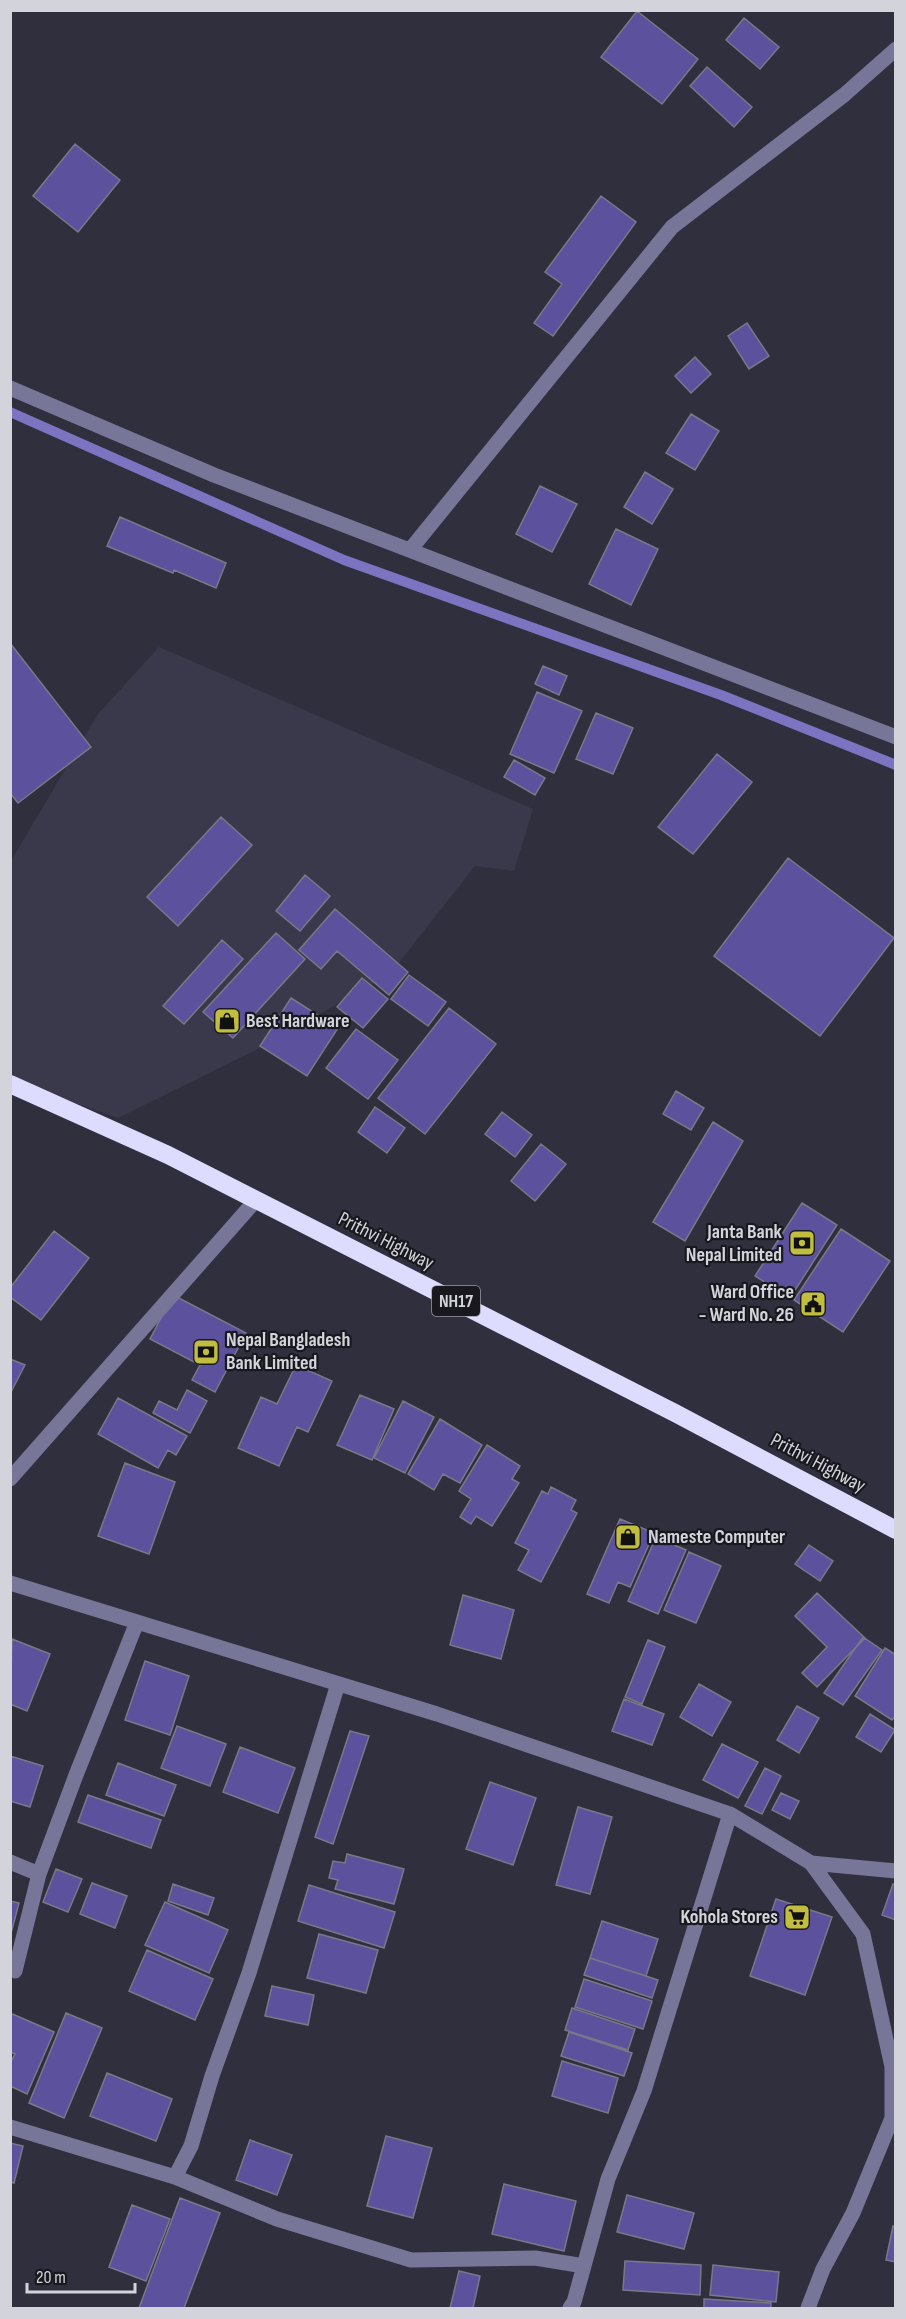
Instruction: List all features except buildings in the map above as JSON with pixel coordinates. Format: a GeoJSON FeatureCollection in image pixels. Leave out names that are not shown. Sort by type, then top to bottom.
{"type":"FeatureCollection","features":[{"type":"Feature","properties":{"kind":"highway","name":"Prithvi Highway"},"geometry":{"type":"LineString","coordinates":[[10,1084],[168,1155],[675,1413],[896,1530]]}},
{"type":"Feature","properties":{"kind":"street"},"geometry":{"type":"LineString","coordinates":[[410,550],[672,226],[844,95],[896,49]]}},
{"type":"Feature","properties":{"kind":"street"},"geometry":{"type":"LineString","coordinates":[[10,388],[214,475],[896,737]]}},
{"type":"Feature","properties":{"kind":"street"},"geometry":{"type":"LineString","coordinates":[[10,1479],[256,1200]]}},
{"type":"Feature","properties":{"kind":"street"},"geometry":{"type":"LineString","coordinates":[[10,1583],[437,1714],[730,1814],[811,1863],[863,1934],[892,2067],[892,2118],[853,2213],[823,2269],[808,2308]]}},
{"type":"Feature","properties":{"kind":"street"},"geometry":{"type":"LineString","coordinates":[[15,1971],[39,1874],[137,1622]]}},
{"type":"Feature","properties":{"kind":"street"},"geometry":{"type":"LineString","coordinates":[[175,2177],[191,2146],[212,2076],[249,1973],[338,1683]]}},
{"type":"Feature","properties":{"kind":"street"},"geometry":{"type":"LineString","coordinates":[[570,2308],[574,2302],[608,2179],[644,2091],[730,1814]]}},
{"type":"Feature","properties":{"kind":"street"},"geometry":{"type":"LineString","coordinates":[[10,1862],[39,1874]]}},
{"type":"Feature","properties":{"kind":"street"},"geometry":{"type":"LineString","coordinates":[[811,1863],[896,1871]]}},
{"type":"Feature","properties":{"kind":"street"},"geometry":{"type":"LineString","coordinates":[[10,2127],[175,2177],[277,2219],[411,2260],[534,2258],[584,2266]]}},
{"type":"Feature","properties":{"kind":"shaded area"},"geometry":{"type":"Polygon","coordinates":[[[159,647],[533,809],[514,871],[475,866],[390,974],[256,1050],[118,1118],[11,1080],[11,861],[98,714],[159,647]]]}},
{"type":"Feature","properties":{"kind":"waterway"},"geometry":{"type":"LineString","coordinates":[[10,412],[344,560],[721,695],[896,765]]}},
{"type":"Feature","properties":{"kind":"place","name":"Best Hardware"},"geometry":{"type":"Point","coordinates":[227,1021]}},
{"type":"Feature","properties":{"kind":"place","name":"Janta Bank Nepal Limited"},"geometry":{"type":"Point","coordinates":[802,1243]}},
{"type":"Feature","properties":{"kind":"place","name":"Ward Office - Ward No. 26"},"geometry":{"type":"Point","coordinates":[813,1304]}},
{"type":"Feature","properties":{"kind":"place","name":"Nepal Bangladesh Bank Limited"},"geometry":{"type":"Point","coordinates":[206,1352]}},
{"type":"Feature","properties":{"kind":"place","name":"Nameste Computer"},"geometry":{"type":"Point","coordinates":[628,1537]}},
{"type":"Feature","properties":{"kind":"place","name":"Kohola Stores"},"geometry":{"type":"Point","coordinates":[797,1917]}}]}
